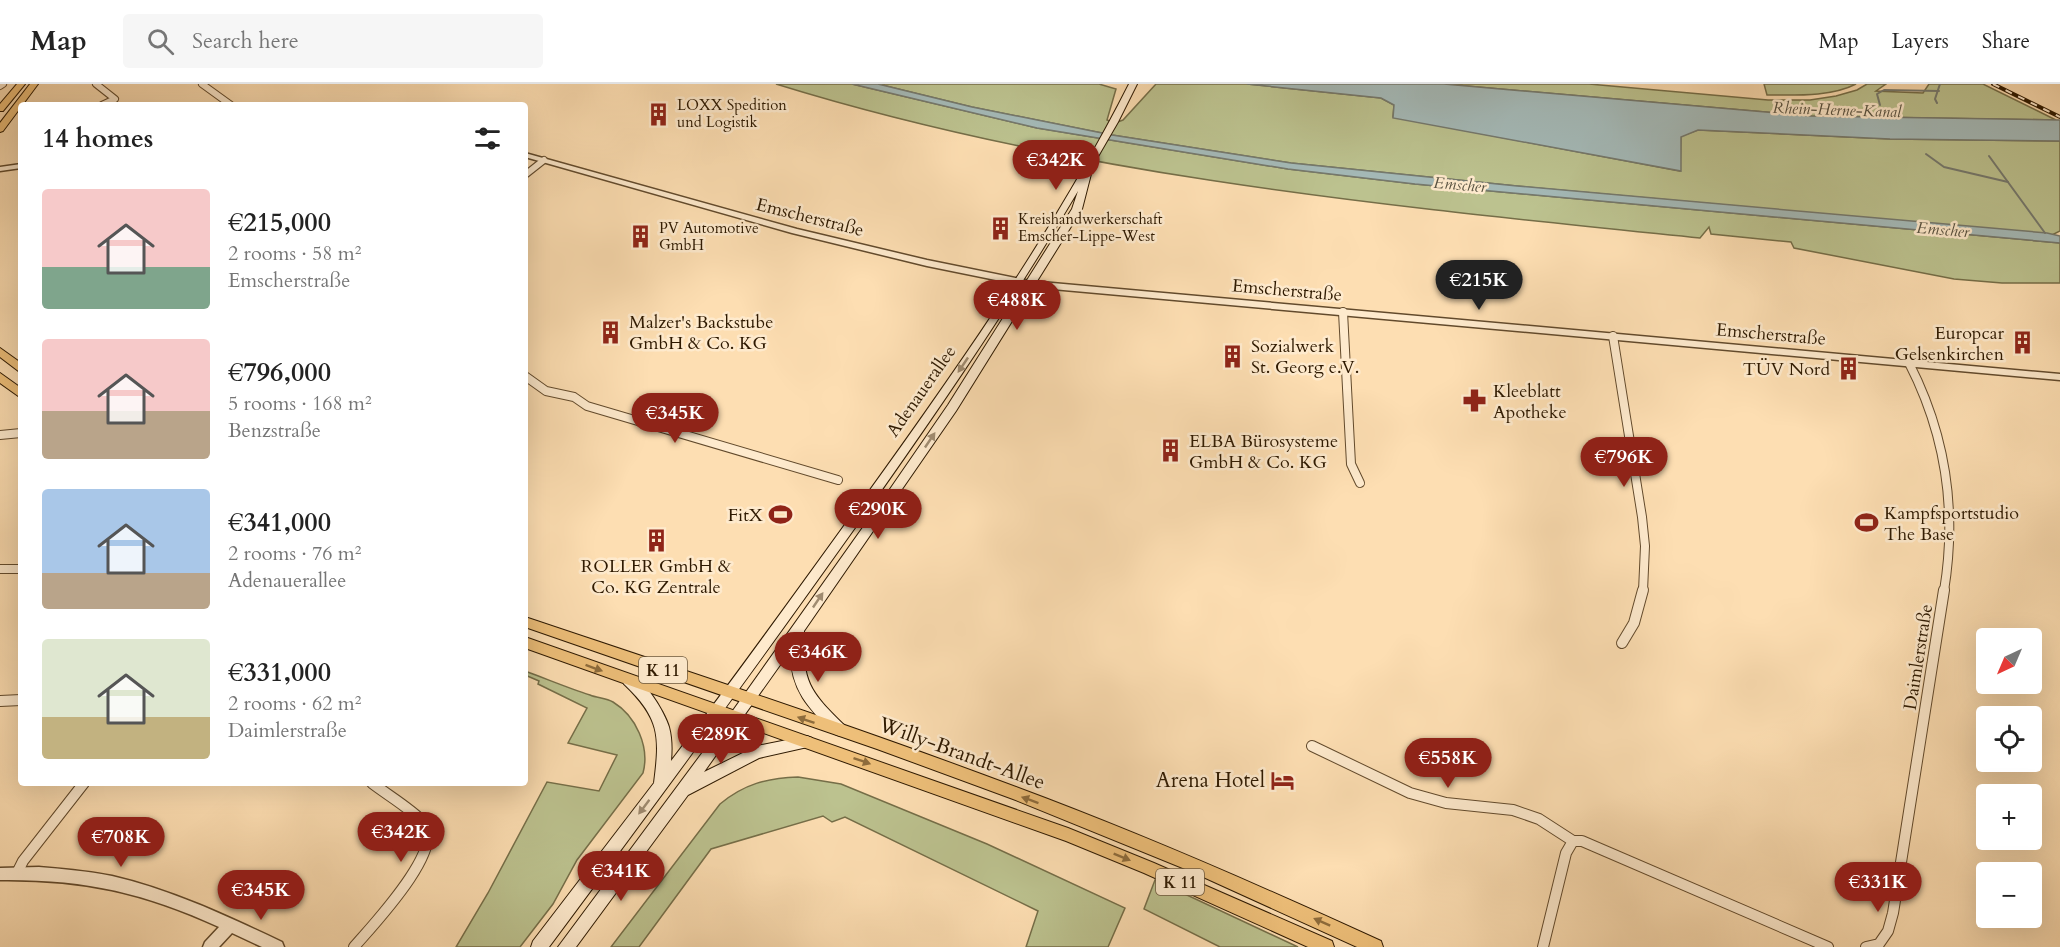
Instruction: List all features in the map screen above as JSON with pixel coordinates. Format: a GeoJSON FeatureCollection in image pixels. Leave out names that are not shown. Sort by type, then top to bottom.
{"type":"FeatureCollection","features":[{"type":"Feature","properties":{"kind":"main road"},"geometry":{"type":"LineString","coordinates":[[0,109],[21,84]]}},
{"type":"Feature","properties":{"kind":"main road"},"geometry":{"type":"LineString","coordinates":[[20,102],[34,84]]}},
{"type":"Feature","properties":{"kind":"main road","name":"Adenauerallee"},"geometry":{"type":"LineString","coordinates":[[566,947],[749,700],[952,408],[1112,126],[1133,84]]}},
{"type":"Feature","properties":{"kind":"main road"},"geometry":{"type":"LineString","coordinates":[[0,129],[18,105]]}},
{"type":"Feature","properties":{"kind":"main road","name":"Adenauerallee"},"geometry":{"type":"LineString","coordinates":[[539,947],[731,693],[1024,283]]}},
{"type":"Feature","properties":{"kind":"main road"},"geometry":{"type":"LineString","coordinates":[[0,351],[18,366]]}},
{"type":"Feature","properties":{"kind":"main road"},"geometry":{"type":"LineString","coordinates":[[0,377],[18,392]]}},
{"type":"Feature","properties":{"kind":"main road","name":"Willy-Brandt-Allee"},"geometry":{"type":"LineString","coordinates":[[528,623],[1085,820],[1243,887],[1375,947]]}},
{"type":"Feature","properties":{"kind":"main road"},"geometry":{"type":"LineString","coordinates":[[797,631],[795,661],[800,684],[817,708],[843,733]]}},
{"type":"Feature","properties":{"kind":"main road","name":"K 11"},"geometry":{"type":"LineString","coordinates":[[528,643],[1068,835],[1149,868],[1326,947]]}},
{"type":"Feature","properties":{"kind":"main road"},"geometry":{"type":"LineString","coordinates":[[629,680],[638,688],[662,723],[666,743],[660,785]]}},
{"type":"Feature","properties":{"kind":"main road"},"geometry":{"type":"LineString","coordinates":[[680,793],[757,752],[807,742]]}},
{"type":"Feature","properties":{"kind":"street"},"geometry":{"type":"LineString","coordinates":[[96,84],[115,99],[108,102]]}},
{"type":"Feature","properties":{"kind":"street"},"geometry":{"type":"LineString","coordinates":[[202,84],[227,102]]}},
{"type":"Feature","properties":{"kind":"street","name":"Emscherstraße"},"geometry":{"type":"LineString","coordinates":[[528,156],[795,231],[1024,283],[2060,377]]}},
{"type":"Feature","properties":{"kind":"street"},"geometry":{"type":"LineString","coordinates":[[528,173],[544,160]]}},
{"type":"Feature","properties":{"kind":"street"},"geometry":{"type":"LineString","coordinates":[[0,169],[18,166]]}},
{"type":"Feature","properties":{"kind":"street"},"geometry":{"type":"LineString","coordinates":[[1343,312],[1351,464],[1360,483]]}},
{"type":"Feature","properties":{"kind":"street"},"geometry":{"type":"LineString","coordinates":[[1613,336],[1640,508],[1644,553],[1641,603],[1632,632],[1622,643]]}},
{"type":"Feature","properties":{"kind":"street","name":"Daimlerstraße"},"geometry":{"type":"LineString","coordinates":[[1866,947],[1879,944],[1888,931],[1893,913],[1950,554],[1950,496],[1944,452],[1928,402],[1909,363]]}},
{"type":"Feature","properties":{"kind":"street"},"geometry":{"type":"LineString","coordinates":[[528,377],[543,389],[579,398],[587,406],[838,480]]}},
{"type":"Feature","properties":{"kind":"street"},"geometry":{"type":"LineString","coordinates":[[0,435],[18,433]]}},
{"type":"Feature","properties":{"kind":"street"},"geometry":{"type":"LineString","coordinates":[[0,569],[18,569]]}},
{"type":"Feature","properties":{"kind":"street"},"geometry":{"type":"LineString","coordinates":[[0,701],[18,700]]}},
{"type":"Feature","properties":{"kind":"street"},"geometry":{"type":"LineString","coordinates":[[1312,746],[1410,793],[1446,803],[1513,810],[1539,819],[1574,841],[1594,844],[1828,947]]}},
{"type":"Feature","properties":{"kind":"street"},"geometry":{"type":"LineString","coordinates":[[17,873],[82,786]]}},
{"type":"Feature","properties":{"kind":"street"},"geometry":{"type":"LineString","coordinates":[[354,947],[403,886],[428,841],[428,832],[424,823],[376,786]]}},
{"type":"Feature","properties":{"kind":"street"},"geometry":{"type":"LineString","coordinates":[[1543,947],[1566,853],[1574,841]]}},
{"type":"Feature","properties":{"kind":"street"},"geometry":{"type":"LineString","coordinates":[[0,874],[67,875],[157,894],[230,924],[277,947]]}},
{"type":"Feature","properties":{"kind":"street"},"geometry":{"type":"LineString","coordinates":[[210,947],[230,924]]}},
{"type":"Feature","properties":{"kind":"green space"},"geometry":{"type":"Polygon","coordinates":[[[776,84],[852,84],[1037,128],[1288,169],[1415,184],[2060,243],[2060,283],[2002,283],[1954,279],[1794,248],[1791,242],[1711,234],[1709,227],[1700,238],[1467,214],[1234,184],[1003,143],[889,116],[776,84]]]}},
{"type":"Feature","properties":{"kind":"green space"},"geometry":{"type":"Polygon","coordinates":[[[878,84],[1099,84],[1116,89],[1107,120],[1115,123],[1123,120],[1156,84],[1247,84],[1381,98],[1394,105],[1393,117],[1680,171],[1681,136],[1698,130],[1890,139],[2060,141],[2060,231],[2052,235],[1291,163],[1112,135],[972,107],[878,84]]]}},
{"type":"Feature","properties":{"kind":"green space"},"geometry":{"type":"Polygon","coordinates":[[[1444,84],[1589,84],[1768,100],[1810,100],[1836,96],[1857,90],[1867,84],[1886,84],[1876,91],[1923,93],[1929,84],[1983,84],[2056,120],[1811,116],[1444,84]]]}},
{"type":"Feature","properties":{"kind":"green space"},"geometry":{"type":"Polygon","coordinates":[[[1764,84],[1856,84],[1824,93],[1767,95],[1764,84]]]}},
{"type":"Feature","properties":{"kind":"green space"},"geometry":{"type":"Polygon","coordinates":[[[528,672],[610,701],[621,708],[634,724],[643,743],[645,763],[643,773],[577,860],[553,904],[520,947],[456,947],[488,893],[547,782],[599,791],[617,755],[568,743],[587,708],[538,684],[539,681],[528,676],[528,672]]]}},
{"type":"Feature","properties":{"kind":"green space"},"geometry":{"type":"Polygon","coordinates":[[[798,777],[841,784],[987,844],[1125,908],[1108,947],[1026,947],[1038,911],[845,817],[832,822],[823,816],[711,849],[639,947],[611,947],[720,804],[738,791],[756,783],[798,777]]]}},
{"type":"Feature","properties":{"kind":"green space"},"geometry":{"type":"Polygon","coordinates":[[[1155,880],[1298,947],[1220,947],[1144,909],[1155,880]]]}},
{"type":"Feature","properties":{"kind":"water","name":"Emscher"},"geometry":{"type":"Polygon","coordinates":[[[852,84],[878,84],[972,107],[1112,135],[1291,163],[1517,186],[2047,233],[2060,236],[2060,243],[1415,184],[1288,169],[1037,128],[852,84]]]}},
{"type":"Feature","properties":{"kind":"water"},"geometry":{"type":"Polygon","coordinates":[[[1247,84],[1444,84],[1811,116],[2060,120],[2060,141],[1890,139],[1698,130],[1681,137],[1681,171],[1393,118],[1394,105],[1381,98],[1247,84]]]}},
{"type":"Feature","properties":{"kind":"waterway"},"geometry":{"type":"LineString","coordinates":[[1938,91],[1940,84]]}},
{"type":"Feature","properties":{"kind":"waterway","name":"Rhein-Herne-Kanal"},"geometry":{"type":"LineString","coordinates":[[1880,105],[1877,94],[1884,90],[1938,91]]}},
{"type":"Feature","properties":{"kind":"waterway"},"geometry":{"type":"LineString","coordinates":[[1937,103],[1935,99],[1938,91]]}},
{"type":"Feature","properties":{"kind":"waterway"},"geometry":{"type":"LineString","coordinates":[[1926,154],[1944,167],[2008,182]]}},
{"type":"Feature","properties":{"kind":"waterway"},"geometry":{"type":"LineString","coordinates":[[1989,156],[2008,182]]}},
{"type":"Feature","properties":{"kind":"waterway"},"geometry":{"type":"LineString","coordinates":[[2008,182],[2045,233]]}},
{"type":"Feature","properties":{"kind":"railway"},"geometry":{"type":"LineString","coordinates":[[1993,84],[2060,117]]}},
{"type":"Feature","properties":{"kind":"place","name":"LOXX Spedition und Logistik"},"geometry":{"type":"Point","coordinates":[659,114]}},
{"type":"Feature","properties":{"kind":"place","name":"Kreishandwerkerschaft Emscher-Lippe-West"},"geometry":{"type":"Point","coordinates":[1000,228]}},
{"type":"Feature","properties":{"kind":"place","name":"PV Automotive GmbH"},"geometry":{"type":"Point","coordinates":[641,237]}},
{"type":"Feature","properties":{"kind":"place","name":"Malzer's Backstube GmbH & Co. KG"},"geometry":{"type":"Point","coordinates":[611,332]}},
{"type":"Feature","properties":{"kind":"place","name":"Europcar Gelsenkirchen"},"geometry":{"type":"Point","coordinates":[2022,343]}},
{"type":"Feature","properties":{"kind":"place","name":"Sozialwerk St. Georg e.V."},"geometry":{"type":"Point","coordinates":[1233,356]}},
{"type":"Feature","properties":{"kind":"place","name":"TÜV Nord"},"geometry":{"type":"Point","coordinates":[1848,369]}},
{"type":"Feature","properties":{"kind":"place","name":"Kleeblatt Apotheke"},"geometry":{"type":"Point","coordinates":[1475,401]}},
{"type":"Feature","properties":{"kind":"place","name":"ELBA Bürosysteme GmbH & Co. KG"},"geometry":{"type":"Point","coordinates":[1171,451]}},
{"type":"Feature","properties":{"kind":"place","name":"FitX"},"geometry":{"type":"Point","coordinates":[781,515]}},
{"type":"Feature","properties":{"kind":"place","name":"Kampfsportstudio The Base"},"geometry":{"type":"Point","coordinates":[1866,523]}},
{"type":"Feature","properties":{"kind":"place","name":"ROLLER GmbH & Co. KG Zentrale"},"geometry":{"type":"Point","coordinates":[656,540]}},
{"type":"Feature","properties":{"kind":"place","name":"Arena Hotel"},"geometry":{"type":"Point","coordinates":[1283,780]}}]}
